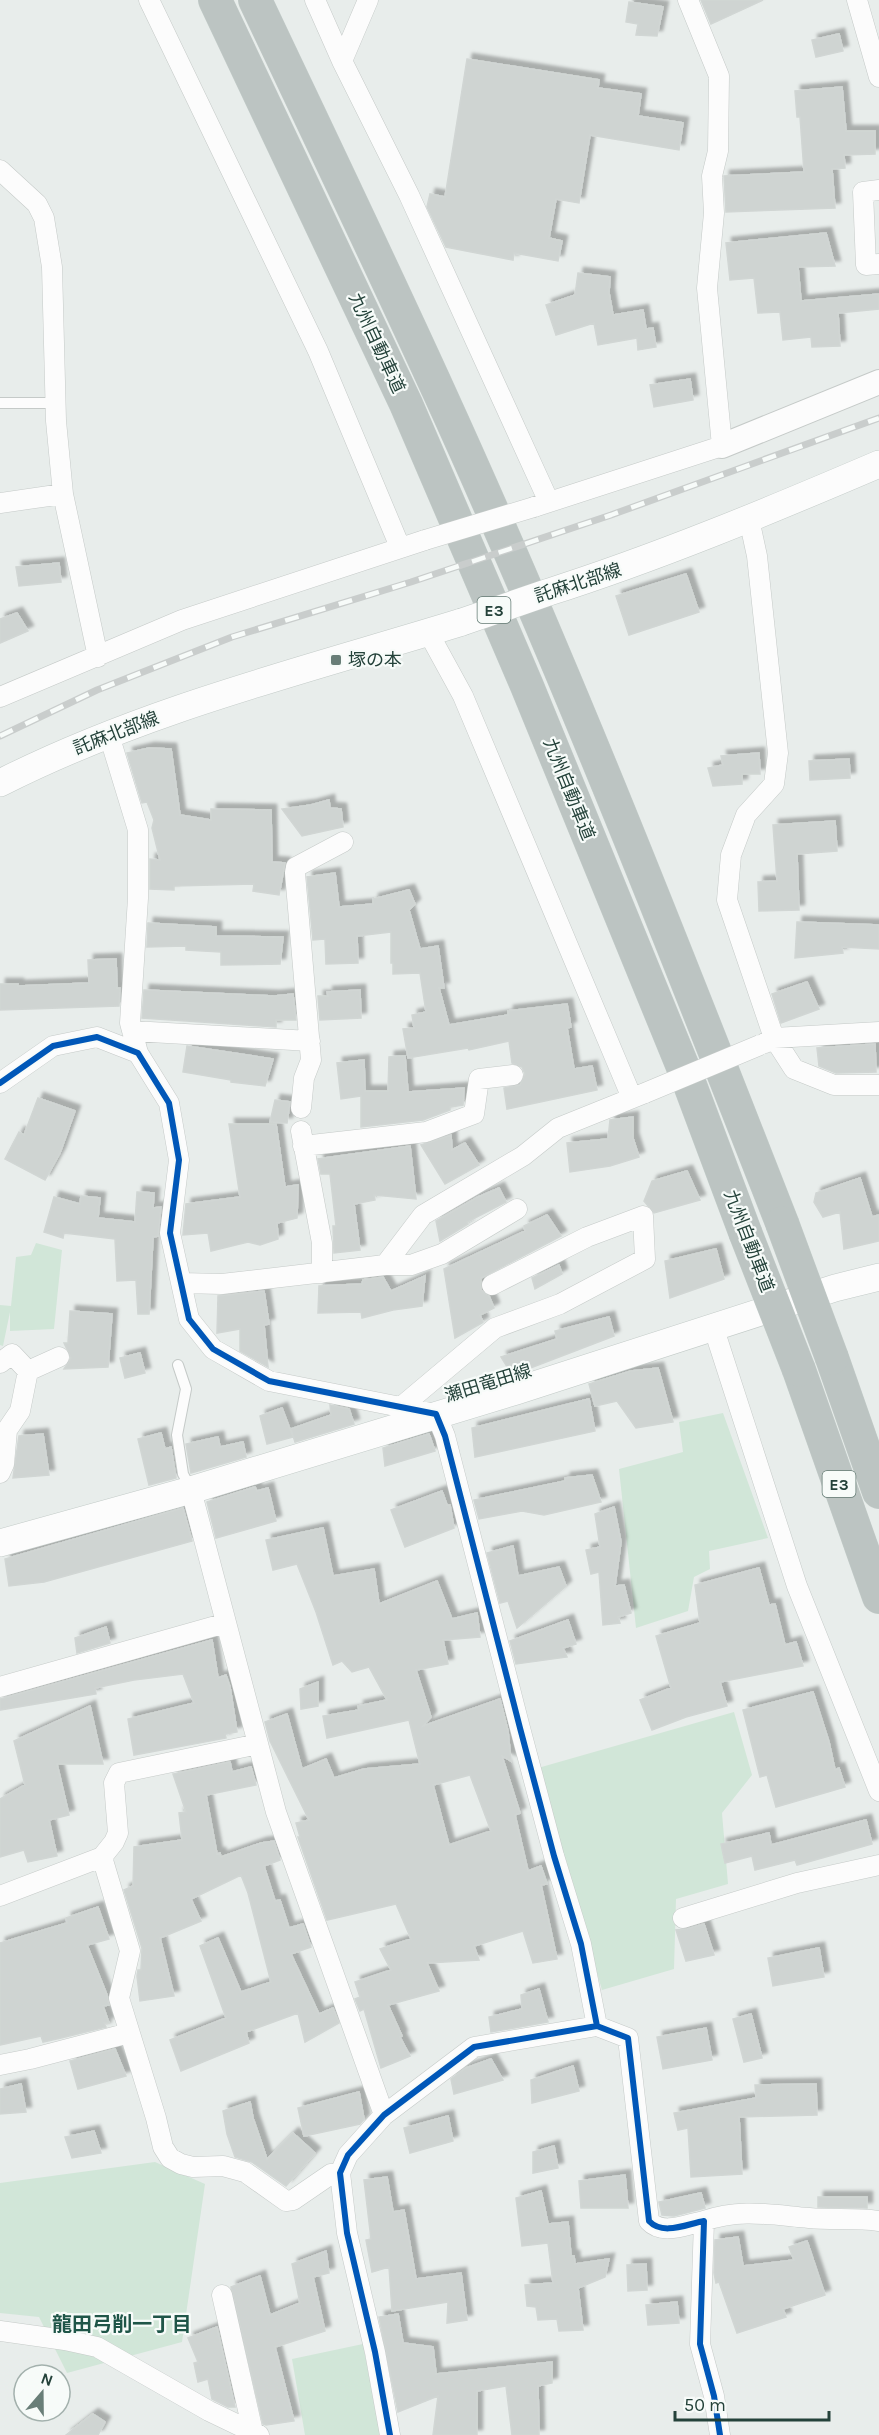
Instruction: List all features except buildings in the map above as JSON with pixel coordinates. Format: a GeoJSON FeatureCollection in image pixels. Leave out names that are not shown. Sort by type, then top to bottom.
{"type":"FeatureCollection","features":[{"type":"Feature","properties":{"kind":"highway","name":"九州自動車道"},"geometry":{"type":"LineString","coordinates":[[215,0],[411,415],[536,707],[687,1077],[798,1371],[879,1597]]}},
{"type":"Feature","properties":{"kind":"highway","name":"九州自動車道"},"geometry":{"type":"LineString","coordinates":[[255,0],[441,395],[561,674],[665,925],[782,1222],[879,1492]]}},
{"type":"Feature","properties":{"kind":"main road","name":"託麻北部線"},"geometry":{"type":"LineString","coordinates":[[0,783],[41,762],[144,721],[276,678],[462,622],[620,569],[749,519],[879,464]]}},
{"type":"Feature","properties":{"kind":"main road","name":"瀬田竜田線"},"geometry":{"type":"LineString","coordinates":[[0,1544],[191,1490],[516,1391],[712,1326],[835,1288],[879,1277]]}},
{"type":"Feature","properties":{"kind":"street"},"geometry":{"type":"LineString","coordinates":[[149,0],[318,351],[400,547]]}},
{"type":"Feature","properties":{"kind":"street"},"geometry":{"type":"LineString","coordinates":[[315,0],[342,61],[409,195],[541,504]]}},
{"type":"Feature","properties":{"kind":"street"},"geometry":{"type":"LineString","coordinates":[[342,61],[368,0]]}},
{"type":"Feature","properties":{"kind":"street"},"geometry":{"type":"LineString","coordinates":[[688,0],[719,76],[718,151],[712,176],[714,213],[707,288],[722,446]]}},
{"type":"Feature","properties":{"kind":"street"},"geometry":{"type":"LineString","coordinates":[[857,0],[879,77]]}},
{"type":"Feature","properties":{"kind":"street"},"geometry":{"type":"LineString","coordinates":[[0,170],[37,204],[44,218],[52,267],[56,403],[63,494],[98,657]]}},
{"type":"Feature","properties":{"kind":"street"},"geometry":{"type":"LineString","coordinates":[[879,190],[863,192],[866,265],[879,264]]}},
{"type":"Feature","properties":{"kind":"street"},"geometry":{"type":"LineString","coordinates":[[0,697],[182,620],[400,547],[722,446],[879,382]]}},
{"type":"Feature","properties":{"kind":"street"},"geometry":{"type":"LineString","coordinates":[[0,503],[63,494]]}},
{"type":"Feature","properties":{"kind":"street"},"geometry":{"type":"LineString","coordinates":[[749,519],[757,556],[778,753],[774,784],[746,816],[731,855],[727,900],[767,1042],[795,1069],[834,1086],[879,1085]]}},
{"type":"Feature","properties":{"kind":"street"},"geometry":{"type":"LineString","coordinates":[[428,632],[463,696],[639,1096]]}},
{"type":"Feature","properties":{"kind":"street"},"geometry":{"type":"LineString","coordinates":[[109,735],[138,830],[138,898],[130,1018],[138,1053],[169,1103],[178,1160],[170,1233],[189,1319],[213,1349],[222,1356],[269,1381],[436,1414],[445,1436],[554,1856],[581,1944],[597,2026]]}},
{"type":"Feature","properties":{"kind":"street"},"geometry":{"type":"LineString","coordinates":[[301,1108],[304,1078],[311,1060],[294,873],[296,867],[343,842]]}},
{"type":"Feature","properties":{"kind":"street"},"geometry":{"type":"LineString","coordinates":[[132,1031],[310,1041]]}},
{"type":"Feature","properties":{"kind":"street"},"geometry":{"type":"LineString","coordinates":[[385,1265],[423,1215],[523,1156],[558,1128],[767,1042],[879,1032]]}},
{"type":"Feature","properties":{"kind":"street"},"geometry":{"type":"LineString","coordinates":[[0,1083],[53,1046],[97,1037],[138,1053]]}},
{"type":"Feature","properties":{"kind":"street"},"geometry":{"type":"LineString","coordinates":[[322,1273],[322,1243],[302,1138],[426,1132],[474,1114],[479,1079],[513,1075]]}},
{"type":"Feature","properties":{"kind":"street"},"geometry":{"type":"LineString","coordinates":[[181,1283],[222,1284],[411,1264],[442,1254],[517,1209]]}},
{"type":"Feature","properties":{"kind":"street"},"geometry":{"type":"LineString","coordinates":[[401,1407],[495,1328],[560,1304],[645,1259],[643,1216],[587,1237],[492,1285]]}},
{"type":"Feature","properties":{"kind":"street"},"geometry":{"type":"LineString","coordinates":[[712,1326],[797,1586],[879,1791]]}},
{"type":"Feature","properties":{"kind":"street"},"geometry":{"type":"LineString","coordinates":[[0,1363],[12,1354],[28,1371]]}},
{"type":"Feature","properties":{"kind":"street"},"geometry":{"type":"LineString","coordinates":[[28,1371],[59,1357]]}},
{"type":"Feature","properties":{"kind":"street"},"geometry":{"type":"LineString","coordinates":[[0,1473],[4,1464],[7,1430],[20,1411],[28,1371]]}},
{"type":"Feature","properties":{"kind":"street"},"geometry":{"type":"LineString","coordinates":[[191,1490],[276,1812],[384,2115]]}},
{"type":"Feature","properties":{"kind":"street"},"geometry":{"type":"LineString","coordinates":[[0,1687],[226,1623]]}},
{"type":"Feature","properties":{"kind":"street"},"geometry":{"type":"LineString","coordinates":[[0,1896],[102,1857],[118,1833],[114,1783],[119,1773],[258,1744]]}},
{"type":"Feature","properties":{"kind":"street"},"geometry":{"type":"LineString","coordinates":[[102,1857],[130,1951],[119,1998],[163,2147],[170,2158],[193,2167],[223,2166],[245,2172],[286,2201],[293,2200],[331,2174],[340,2173]]}},
{"type":"Feature","properties":{"kind":"street"},"geometry":{"type":"LineString","coordinates":[[682,1918],[797,1883],[879,1865]]}},
{"type":"Feature","properties":{"kind":"street"},"geometry":{"type":"LineString","coordinates":[[390,2435],[375,2352],[347,2233],[340,2173],[348,2155],[384,2115],[474,2047],[597,2026],[628,2038],[649,2221],[659,2228],[668,2229],[738,2212],[879,2221]]}},
{"type":"Feature","properties":{"kind":"street"},"geometry":{"type":"LineString","coordinates":[[0,2065],[129,2033]]}},
{"type":"Feature","properties":{"kind":"street"},"geometry":{"type":"LineString","coordinates":[[704,2221],[700,2344],[714,2396],[720,2435]]}},
{"type":"Feature","properties":{"kind":"street"},"geometry":{"type":"LineString","coordinates":[[222,2295],[256,2433]]}},
{"type":"Feature","properties":{"kind":"street"},"geometry":{"type":"LineString","coordinates":[[0,2331],[97,2347],[209,2411],[256,2433]]}},
{"type":"Feature","properties":{"kind":"lane"},"geometry":{"type":"LineString","coordinates":[[0,404],[56,403]]}},
{"type":"Feature","properties":{"kind":"lane"},"geometry":{"type":"LineString","coordinates":[[178,1365],[186,1389],[177,1435],[183,1473],[191,1490]]}},
{"type":"Feature","properties":{"kind":"green space"},"geometry":{"type":"Polygon","coordinates":[[[36,1243],[62,1250],[54,1329],[10,1331],[10,1312],[3,1346],[0,1345],[0,1305],[11,1306],[16,1257],[31,1255],[36,1243]]]}},
{"type":"Feature","properties":{"kind":"green space"},"geometry":{"type":"Polygon","coordinates":[[[723,1413],[768,1538],[709,1551],[710,1569],[694,1577],[688,1611],[636,1628],[619,1469],[683,1452],[679,1422],[723,1413]]]}},
{"type":"Feature","properties":{"kind":"green space"},"geometry":{"type":"Polygon","coordinates":[[[734,1712],[752,1775],[722,1813],[728,1884],[676,1899],[674,1969],[602,1990],[538,1768],[734,1712]]]}},
{"type":"Feature","properties":{"kind":"green space"},"geometry":{"type":"Polygon","coordinates":[[[155,2162],[205,2184],[182,2342],[72,2372],[72,2363],[62,2363],[39,2317],[0,2313],[0,2183],[155,2162]]]}},
{"type":"Feature","properties":{"kind":"green space"},"geometry":{"type":"Polygon","coordinates":[[[363,2344],[380,2435],[305,2435],[292,2359],[363,2344]]]}},
{"type":"Feature","properties":{"kind":"railway"},"geometry":{"type":"LineString","coordinates":[[0,736],[97,690],[232,637],[411,582],[611,515],[879,418]]}},
{"type":"Feature","properties":{"kind":"cycle path"},"geometry":{"type":"LineString","coordinates":[[0,1083],[53,1046],[97,1037],[138,1053],[169,1103],[179,1160],[170,1233],[189,1319],[213,1349],[269,1381],[436,1414],[445,1436],[554,1856],[581,1944],[597,2026]]}},
{"type":"Feature","properties":{"kind":"cycle path"},"geometry":{"type":"LineString","coordinates":[[390,2435],[375,2352],[347,2233],[340,2173],[348,2155],[384,2115],[474,2047],[597,2026],[628,2038],[649,2221],[661,2228],[704,2221],[700,2344],[714,2396],[720,2435]]}},
{"type":"Feature","properties":{"kind":"place","name":"塚の本"},"geometry":{"type":"Point","coordinates":[336,660]}},
{"type":"Feature","properties":{"kind":"district","name":"龍田弓削一丁目"},"geometry":{"type":"Point","coordinates":[122,2324]}}]}
